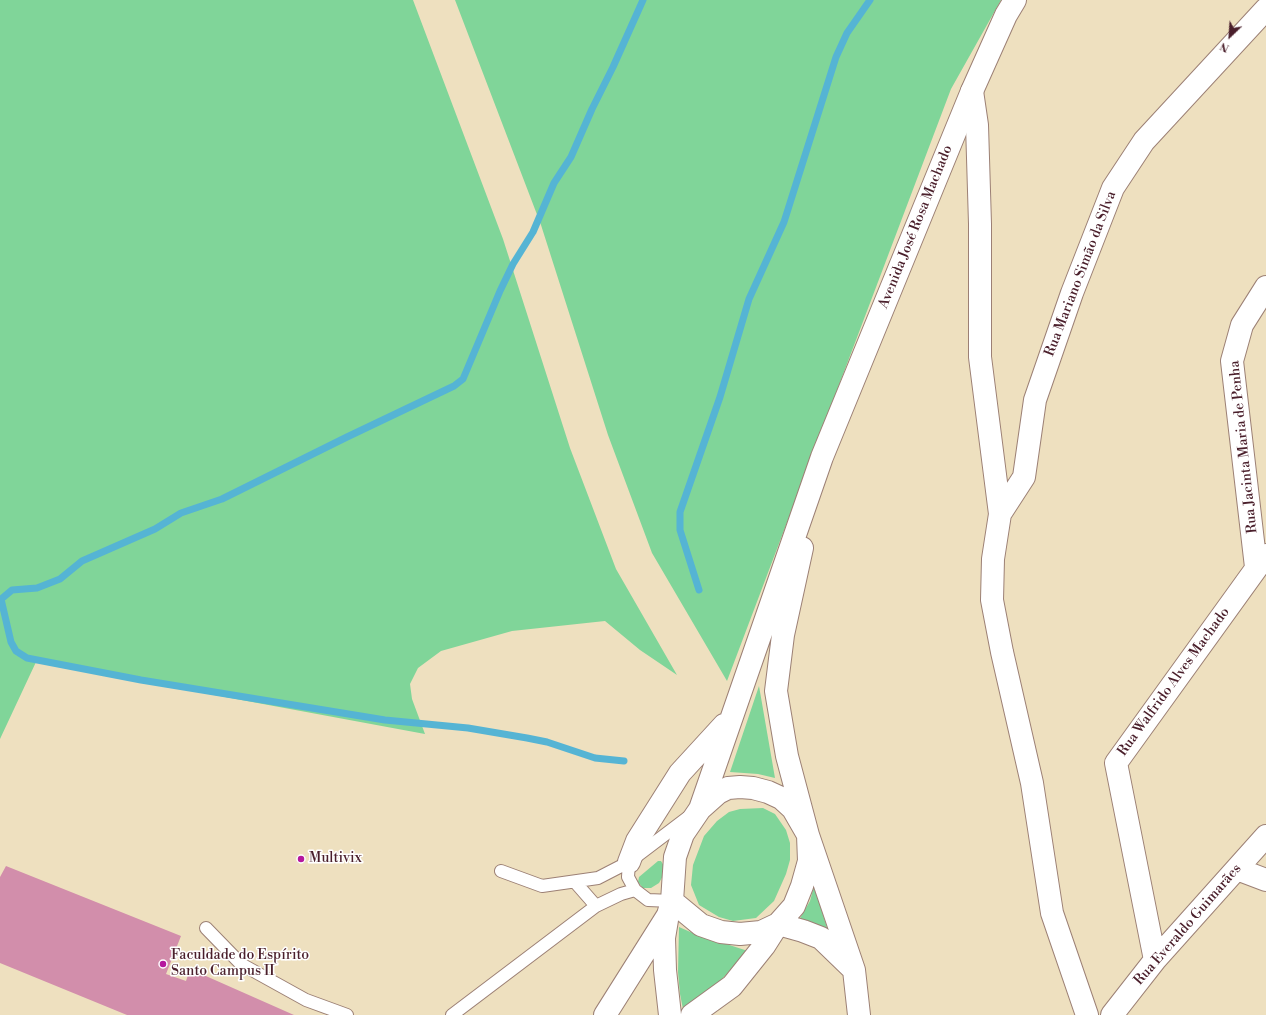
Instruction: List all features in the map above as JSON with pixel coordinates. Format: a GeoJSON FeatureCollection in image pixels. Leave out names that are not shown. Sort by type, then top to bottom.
{"type":"FeatureCollection","features":[{"type":"Feature","properties":{"kind":"street","name":"Avenida José Rosa Machado"},"geometry":{"type":"LineString","coordinates":[[822,456],[972,91],[1006,15],[1015,0]]}},
{"type":"Feature","properties":{"kind":"street","name":"Rua Mariano Simão da Silva"},"geometry":{"type":"LineString","coordinates":[[1000,514],[1024,477],[1034,400],[1072,293],[1113,188],[1144,140],[1266,10]]}},
{"type":"Feature","properties":{"kind":"street"},"geometry":{"type":"LineString","coordinates":[[972,91],[977,124],[980,208],[980,358],[1000,514],[993,559],[992,600],[1002,652],[1032,783],[1052,914],[1087,1015]]}},
{"type":"Feature","properties":{"kind":"street","name":"Rua Jacinta Maria de Penha"},"geometry":{"type":"LineString","coordinates":[[1261,561],[1232,361],[1242,325],[1266,287]]}},
{"type":"Feature","properties":{"kind":"street"},"geometry":{"type":"LineString","coordinates":[[700,809],[730,718],[822,456]]}},
{"type":"Feature","properties":{"kind":"street"},"geometry":{"type":"LineString","coordinates":[[822,456],[783,635],[776,691],[787,756],[808,835],[854,970],[859,1015]]}},
{"type":"Feature","properties":{"kind":"street","name":"Rua Walfrido Alves Machado"},"geometry":{"type":"LineString","coordinates":[[1155,960],[1116,764],[1261,561]]}},
{"type":"Feature","properties":{"kind":"street"},"geometry":{"type":"LineString","coordinates":[[629,862],[637,841],[680,773],[730,718]]}},
{"type":"Feature","properties":{"kind":"street"},"geometry":{"type":"LineString","coordinates":[[670,1015],[664,938],[670,908],[675,857],[683,834],[700,809],[718,793],[728,788],[753,788],[781,798],[793,809],[808,835],[809,861],[802,886],[794,906],[778,924],[764,946],[732,986],[692,1015]]}},
{"type":"Feature","properties":{"kind":"street","name":"Rua Everaldo Guimarães"},"geometry":{"type":"LineString","coordinates":[[1112,1015],[1155,960],[1266,836]]}},
{"type":"Feature","properties":{"kind":"street"},"geometry":{"type":"LineString","coordinates":[[1237,869],[1266,880]]}},
{"type":"Feature","properties":{"kind":"street"},"geometry":{"type":"LineString","coordinates":[[670,908],[701,925],[721,932],[740,934],[761,932],[778,924],[803,931],[821,938],[854,970]]}},
{"type":"Feature","properties":{"kind":"street"},"geometry":{"type":"LineString","coordinates":[[605,1015],[670,908]]}},
{"type":"Feature","properties":{"kind":"lane"},"geometry":{"type":"LineString","coordinates":[[501,871],[542,886],[598,878],[629,862],[700,809]]}},
{"type":"Feature","properties":{"kind":"lane"},"geometry":{"type":"LineString","coordinates":[[629,862],[628,877],[635,890],[648,900],[670,908]]}},
{"type":"Feature","properties":{"kind":"lane"},"geometry":{"type":"LineString","coordinates":[[575,882],[596,906]]}},
{"type":"Feature","properties":{"kind":"lane"},"geometry":{"type":"LineString","coordinates":[[452,1015],[596,906],[622,894],[635,890]]}},
{"type":"Feature","properties":{"kind":"lane"},"geometry":{"type":"LineString","coordinates":[[206,928],[241,964],[306,1000],[347,1015]]}},
{"type":"Feature","properties":{"kind":"green space"},"geometry":{"type":"Polygon","coordinates":[[[0,0],[413,0],[503,239],[570,448],[616,569],[677,675],[640,650],[605,621],[512,631],[441,651],[418,668],[410,684],[412,699],[425,734],[36,662],[0,739],[0,0]]]}},
{"type":"Feature","properties":{"kind":"green space"},"geometry":{"type":"Polygon","coordinates":[[[455,0],[1001,0],[951,89],[727,681],[652,553],[608,435],[541,225],[455,0]]]}},
{"type":"Feature","properties":{"kind":"green space"},"geometry":{"type":"Polygon","coordinates":[[[759,686],[775,778],[758,774],[730,772],[759,686]]]}},
{"type":"Feature","properties":{"kind":"green space"},"geometry":{"type":"Polygon","coordinates":[[[763,808],[775,814],[786,830],[790,843],[790,860],[786,874],[774,901],[756,918],[733,921],[719,917],[699,905],[691,885],[693,865],[704,836],[717,821],[729,812],[740,809],[763,808]]]}},
{"type":"Feature","properties":{"kind":"green space"},"geometry":{"type":"Polygon","coordinates":[[[658,861],[661,861],[665,872],[659,883],[651,888],[643,888],[638,882],[639,877],[658,861]]]}},
{"type":"Feature","properties":{"kind":"green space"},"geometry":{"type":"Polygon","coordinates":[[[814,886],[829,934],[799,920],[810,901],[814,886]]]}},
{"type":"Feature","properties":{"kind":"green space"},"geometry":{"type":"Polygon","coordinates":[[[679,927],[695,934],[748,951],[721,980],[683,1009],[678,972],[679,927]]]}},
{"type":"Feature","properties":{"kind":"building","name":"Faculdade do Espírito Santo Campus II"},"geometry":{"type":"Polygon","coordinates":[[[6,866],[181,936],[166,974],[186,981],[190,969],[294,1015],[127,1015],[0,963],[0,877],[6,866]]]}},
{"type":"Feature","properties":{"kind":"waterway"},"geometry":{"type":"LineString","coordinates":[[0,600],[12,590],[37,588],[60,579],[82,561],[155,529],[181,513],[222,499],[454,386],[463,379],[500,291],[513,264],[533,232],[554,183],[571,157],[643,0]]}},
{"type":"Feature","properties":{"kind":"waterway"},"geometry":{"type":"LineString","coordinates":[[699,590],[680,530],[680,512],[720,397],[749,299],[784,222],[836,57],[847,33],[870,0]]}},
{"type":"Feature","properties":{"kind":"waterway"},"geometry":{"type":"LineString","coordinates":[[1,599],[11,642],[16,651],[27,658],[141,680],[385,720],[468,728],[527,738],[547,742],[595,758],[624,761]]}},
{"type":"Feature","properties":{"kind":"place","name":"Multivix"},"geometry":{"type":"Point","coordinates":[301,859]}},
{"type":"Feature","properties":{"kind":"place","name":"Faculdade do Espírito Santo Campus II"},"geometry":{"type":"Point","coordinates":[163,964]}}]}
